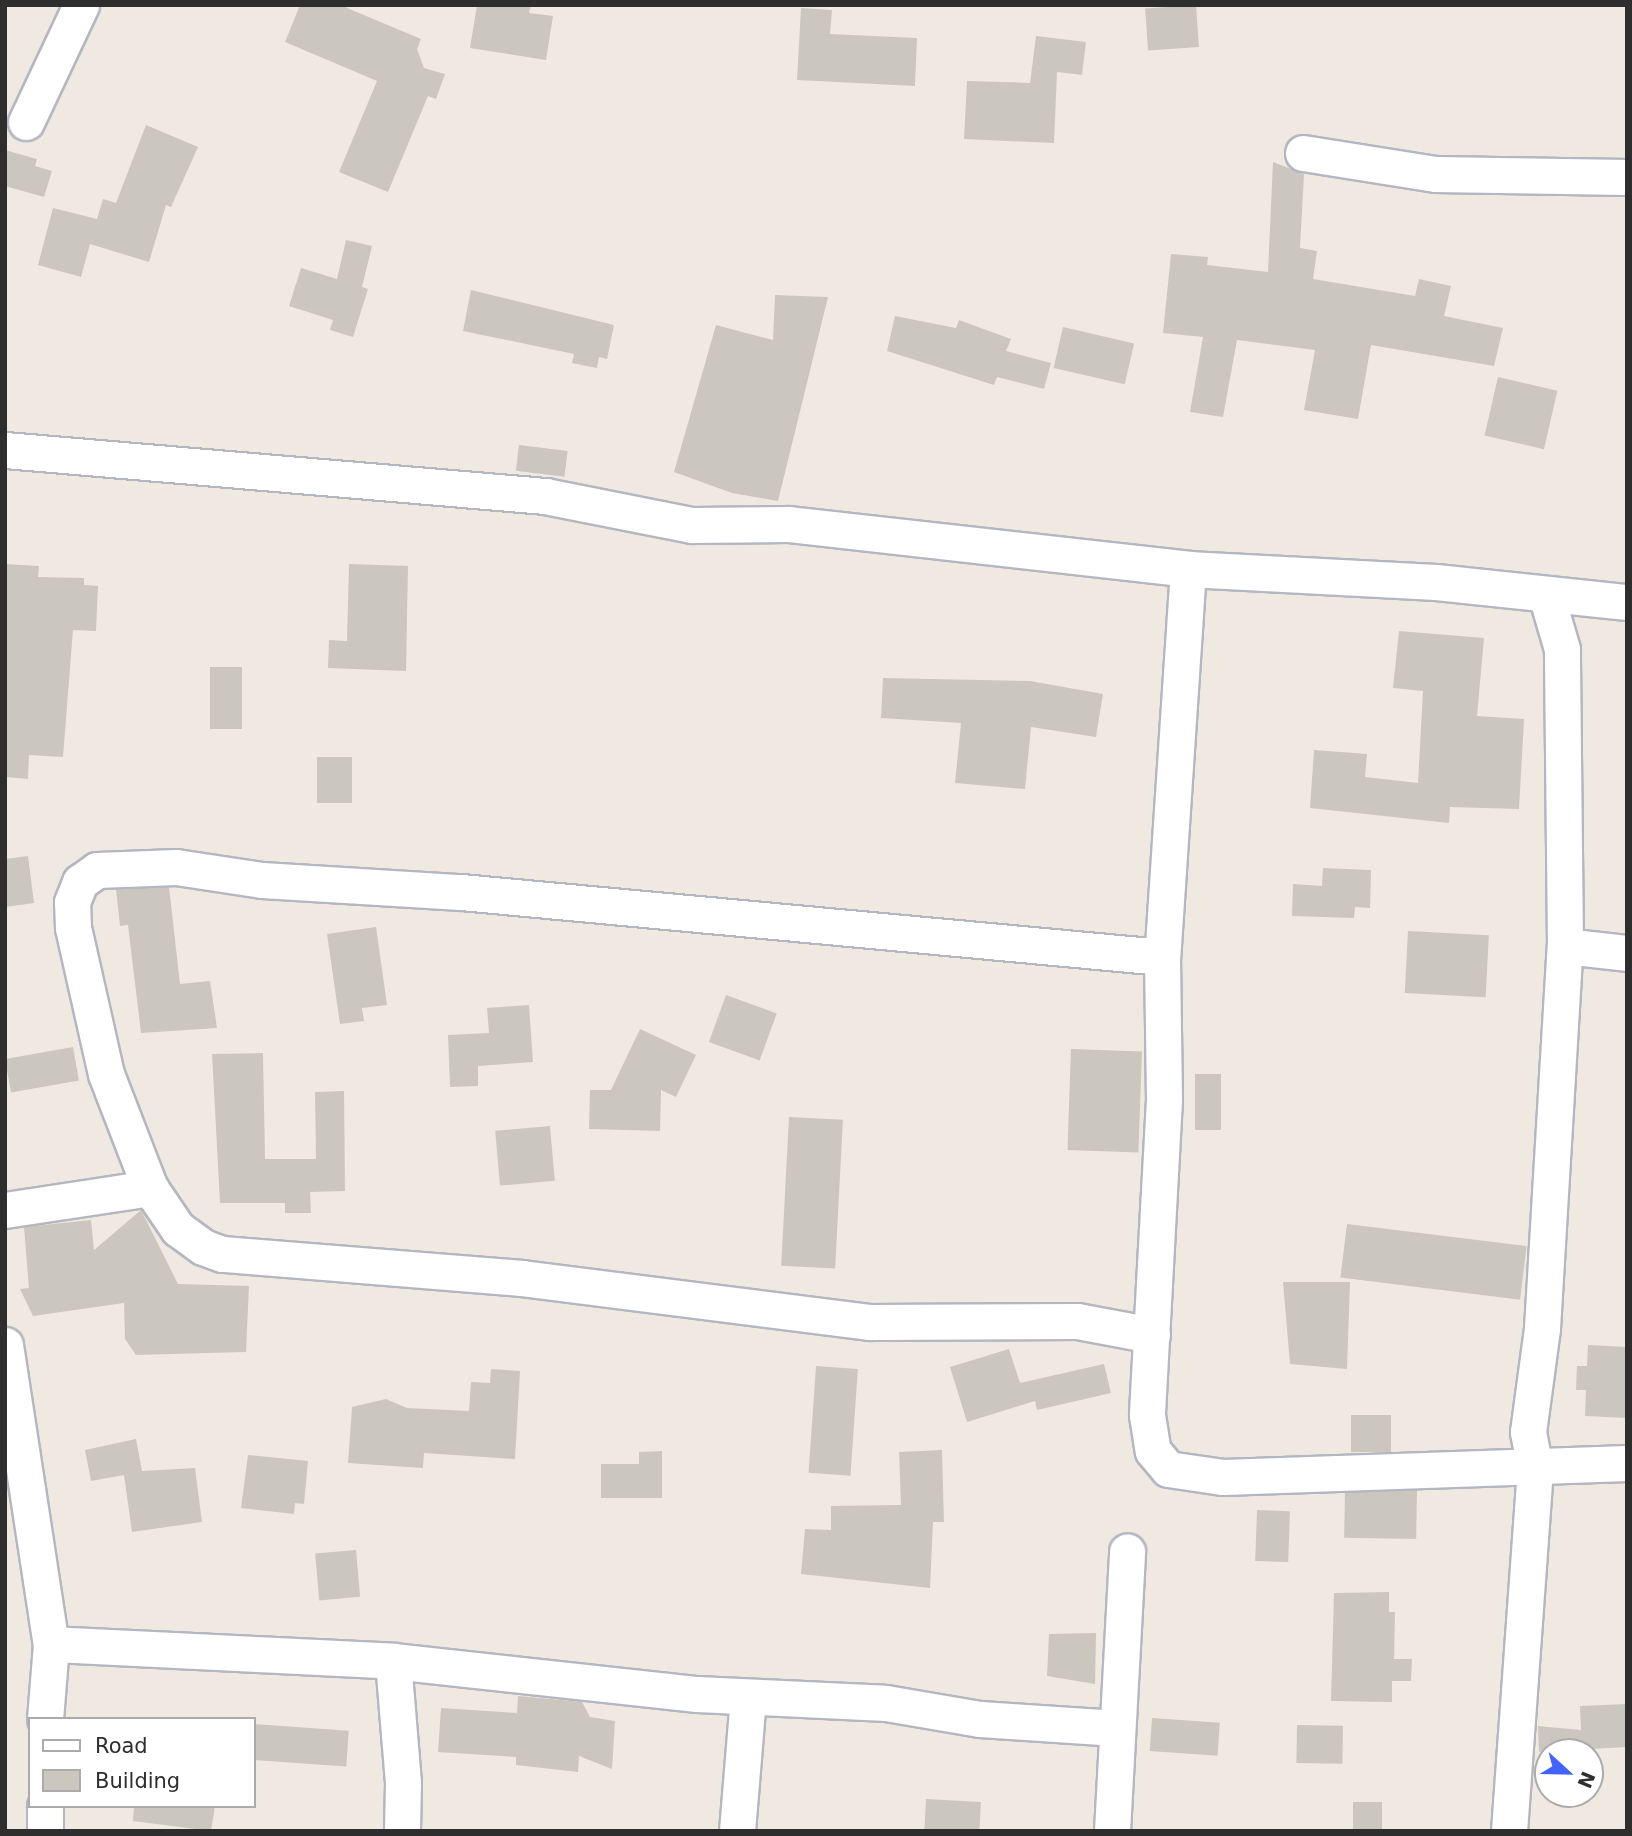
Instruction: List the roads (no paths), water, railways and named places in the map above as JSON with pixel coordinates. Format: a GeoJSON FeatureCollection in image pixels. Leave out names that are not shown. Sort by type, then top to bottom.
{"type":"FeatureCollection","features":[{"type":"Feature","properties":{"kind":"street"},"geometry":{"type":"LineString","coordinates":[[26,122],[81,5]]}},
{"type":"Feature","properties":{"kind":"street"},"geometry":{"type":"LineString","coordinates":[[1303,153],[1435,174],[1627,177]]}},
{"type":"Feature","properties":{"kind":"street"},"geometry":{"type":"LineString","coordinates":[[5,450],[545,496],[692,525],[789,524],[1188,569],[1436,582],[1547,598],[1627,602]]}},
{"type":"Feature","properties":{"kind":"street"},"geometry":{"type":"LineString","coordinates":[[1188,569],[1163,957],[1164,1099],[1147,1415],[1153,1451],[1168,1469],[1223,1477],[1627,1463]]}},
{"type":"Feature","properties":{"kind":"street"},"geometry":{"type":"LineString","coordinates":[[1509,1831],[1535,1468],[1528,1432],[1542,1328],[1565,946],[1562,649],[1547,598]]}},
{"type":"Feature","properties":{"kind":"street"},"geometry":{"type":"LineString","coordinates":[[1152,1335],[1077,1321],[869,1322],[522,1278],[222,1254],[178,1229],[150,1188],[106,1074],[73,928],[72,902],[80,882],[97,870],[176,867],[262,880],[461,892],[1163,957]]}},
{"type":"Feature","properties":{"kind":"street"},"geometry":{"type":"LineString","coordinates":[[1565,946],[1627,953]]}},
{"type":"Feature","properties":{"kind":"street"},"geometry":{"type":"LineString","coordinates":[[5,1210],[150,1188]]}},
{"type":"Feature","properties":{"kind":"street"},"geometry":{"type":"LineString","coordinates":[[5,1345],[51,1644],[45,1717]]}},
{"type":"Feature","properties":{"kind":"street"},"geometry":{"type":"LineString","coordinates":[[1112,1831],[1127,1551]]}},
{"type":"Feature","properties":{"kind":"street"},"geometry":{"type":"LineString","coordinates":[[51,1644],[393,1661],[748,1697],[886,1703],[980,1718],[1117,1728]]}},
{"type":"Feature","properties":{"kind":"street"},"geometry":{"type":"LineString","coordinates":[[393,1661],[404,1783],[402,1831]]}},
{"type":"Feature","properties":{"kind":"street"},"geometry":{"type":"LineString","coordinates":[[737,1831],[748,1697]]}},
{"type":"Feature","properties":{"kind":"street"},"geometry":{"type":"LineString","coordinates":[[45,1808],[45,1831]]}}]}
